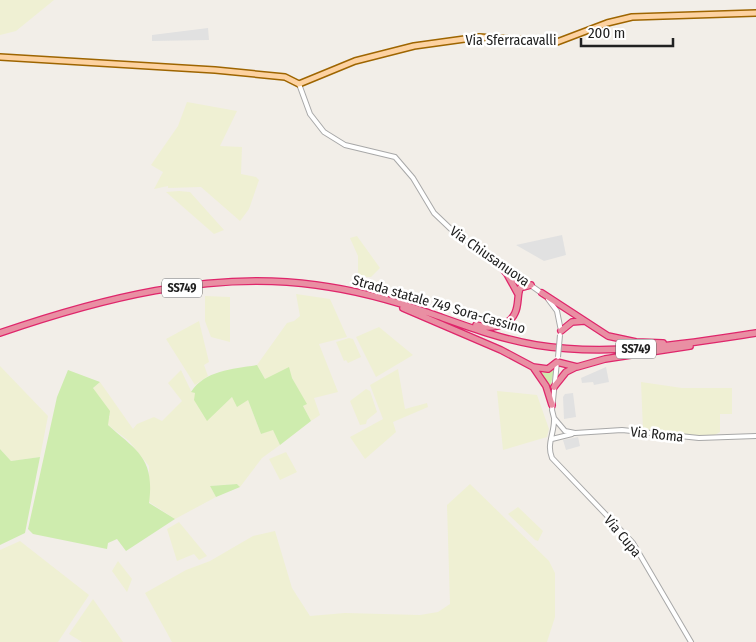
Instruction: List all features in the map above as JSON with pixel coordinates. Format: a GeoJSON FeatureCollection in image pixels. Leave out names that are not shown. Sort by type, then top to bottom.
{"type":"FeatureCollection","features":[{"type":"Feature","properties":{"kind":"highway"},"geometry":{"type":"LineString","coordinates":[[495,260],[507,274],[518,294]]}},
{"type":"Feature","properties":{"kind":"highway","name":"Strada statale 749 Sora-Cassino"},"geometry":{"type":"LineString","coordinates":[[0,334],[74,310],[197,285],[253,281],[314,285],[368,296],[408,306],[504,338],[572,350],[642,349],[756,333]]}},
{"type":"Feature","properties":{"kind":"highway"},"geometry":{"type":"LineString","coordinates":[[408,306],[481,327],[493,327],[505,324],[512,318],[516,312],[520,288],[531,285]]}},
{"type":"Feature","properties":{"kind":"highway"},"geometry":{"type":"LineString","coordinates":[[542,293],[608,336],[636,342],[666,343],[712,340]]}},
{"type":"Feature","properties":{"kind":"highway"},"geometry":{"type":"LineString","coordinates":[[368,296],[492,346],[533,367],[548,369],[558,360],[577,367]]}},
{"type":"Feature","properties":{"kind":"highway"},"geometry":{"type":"LineString","coordinates":[[560,333],[572,322],[584,321]]}},
{"type":"Feature","properties":{"kind":"highway"},"geometry":{"type":"LineString","coordinates":[[554,387],[566,372],[577,367],[605,359],[682,348],[712,340]]}},
{"type":"Feature","properties":{"kind":"highway"},"geometry":{"type":"LineString","coordinates":[[533,367],[546,386],[552,405]]}},
{"type":"Feature","properties":{"kind":"main road","name":"Via Sferracavalli"},"geometry":{"type":"LineString","coordinates":[[299,84],[355,61],[414,46],[479,37],[557,42],[607,23],[632,17],[756,13]]}},
{"type":"Feature","properties":{"kind":"main road"},"geometry":{"type":"LineString","coordinates":[[0,57],[214,70],[285,77],[299,84]]}},
{"type":"Feature","properties":{"kind":"street","name":"Via Chiusanuova"},"geometry":{"type":"LineString","coordinates":[[299,84],[310,114],[330,137],[345,145],[395,158],[413,178],[434,213],[455,232],[542,293],[557,311],[560,333],[552,405],[554,418]]}},
{"type":"Feature","properties":{"kind":"street"},"geometry":{"type":"LineString","coordinates":[[552,439],[558,434],[559,427],[554,418]]}},
{"type":"Feature","properties":{"kind":"street","name":"Via Cupa"},"geometry":{"type":"LineString","coordinates":[[554,418],[555,429],[549,448],[555,463],[633,543],[691,642]]}},
{"type":"Feature","properties":{"kind":"street","name":"Via Roma"},"geometry":{"type":"LineString","coordinates":[[559,427],[565,432],[575,433],[615,430],[699,438],[756,436]]}},
{"type":"Feature","properties":{"kind":"street"},"geometry":{"type":"LineString","coordinates":[[552,439],[575,433]]}},
{"type":"Feature","properties":{"kind":"green space"},"geometry":{"type":"Polygon","coordinates":[[[0,0],[54,0],[16,31],[0,35],[0,0]]]}},
{"type":"Feature","properties":{"kind":"green space"},"geometry":{"type":"Polygon","coordinates":[[[187,102],[237,111],[220,146],[242,147],[241,174],[256,177],[259,180],[249,209],[240,221],[201,187],[168,188],[168,186],[154,189],[163,172],[151,165],[178,126],[187,102]]]}},
{"type":"Feature","properties":{"kind":"green space"},"geometry":{"type":"Polygon","coordinates":[[[166,192],[190,192],[224,230],[214,234],[166,192]]]}},
{"type":"Feature","properties":{"kind":"green space"},"geometry":{"type":"Polygon","coordinates":[[[357,236],[380,268],[371,277],[358,277],[358,256],[350,238],[357,236]]]}},
{"type":"Feature","properties":{"kind":"green space"},"geometry":{"type":"Polygon","coordinates":[[[296,294],[330,299],[347,337],[319,344],[338,392],[314,398],[320,415],[311,421],[303,406],[306,404],[292,378],[265,379],[257,365],[287,323],[294,321],[300,316],[296,294]]]}},
{"type":"Feature","properties":{"kind":"green space"},"geometry":{"type":"Polygon","coordinates":[[[205,296],[230,297],[230,342],[211,337],[205,321],[205,296]]]}},
{"type":"Feature","properties":{"kind":"green space"},"geometry":{"type":"Polygon","coordinates":[[[199,321],[209,362],[204,365],[208,376],[195,385],[166,339],[199,321]]]}},
{"type":"Feature","properties":{"kind":"green space"},"geometry":{"type":"Polygon","coordinates":[[[379,327],[413,355],[376,377],[356,337],[379,327]]]}},
{"type":"Feature","properties":{"kind":"green space"},"geometry":{"type":"Polygon","coordinates":[[[349,338],[353,339],[361,357],[348,363],[346,360],[344,361],[336,342],[349,338]]]}},
{"type":"Feature","properties":{"kind":"green space"},"geometry":{"type":"Polygon","coordinates":[[[257,365],[265,379],[289,367],[292,378],[307,404],[303,406],[311,421],[280,445],[273,430],[261,434],[248,400],[237,407],[232,397],[207,421],[194,400],[195,393],[191,392],[204,379],[212,375],[257,365]]]}},
{"type":"Feature","properties":{"kind":"green space"},"geometry":{"type":"Polygon","coordinates":[[[0,366],[48,416],[40,457],[11,461],[0,449],[0,366]]]}},
{"type":"Feature","properties":{"kind":"green space"},"geometry":{"type":"Polygon","coordinates":[[[398,369],[405,409],[427,403],[428,407],[393,422],[396,432],[365,459],[350,437],[383,419],[370,385],[398,369]]]}},
{"type":"Feature","properties":{"kind":"green space"},"geometry":{"type":"Polygon","coordinates":[[[68,370],[100,382],[93,388],[110,411],[108,425],[135,449],[146,465],[149,475],[149,503],[175,519],[126,551],[117,539],[108,543],[107,549],[33,534],[28,529],[57,397],[68,370]]]}},
{"type":"Feature","properties":{"kind":"green space"},"geometry":{"type":"Polygon","coordinates":[[[181,370],[191,391],[220,408],[232,397],[248,400],[261,434],[273,429],[280,445],[262,458],[240,487],[237,484],[210,486],[216,497],[175,519],[149,502],[149,466],[129,441],[108,425],[108,417],[110,417],[93,388],[100,382],[133,429],[137,424],[154,417],[162,421],[182,401],[168,383],[181,370]]]}},
{"type":"Feature","properties":{"kind":"green space"},"geometry":{"type":"Polygon","coordinates":[[[554,370],[550,389],[540,373],[554,370]]]}},
{"type":"Feature","properties":{"kind":"green space"},"geometry":{"type":"Polygon","coordinates":[[[641,382],[682,388],[732,388],[732,414],[720,414],[720,432],[713,436],[697,436],[661,430],[643,430],[641,382]]]}},
{"type":"Feature","properties":{"kind":"green space"},"geometry":{"type":"Polygon","coordinates":[[[366,389],[370,391],[377,412],[367,420],[366,424],[360,425],[350,401],[366,389]]]}},
{"type":"Feature","properties":{"kind":"green space"},"geometry":{"type":"Polygon","coordinates":[[[497,391],[537,395],[549,429],[547,437],[503,450],[497,391]]]}},
{"type":"Feature","properties":{"kind":"green space"},"geometry":{"type":"Polygon","coordinates":[[[0,449],[11,461],[40,457],[25,533],[0,545],[0,449]]]}},
{"type":"Feature","properties":{"kind":"green space"},"geometry":{"type":"Polygon","coordinates":[[[286,452],[297,472],[280,480],[269,459],[286,452]]]}},
{"type":"Feature","properties":{"kind":"green space"},"geometry":{"type":"Polygon","coordinates":[[[237,484],[240,487],[216,497],[210,486],[237,484]]]}},
{"type":"Feature","properties":{"kind":"green space"},"geometry":{"type":"Polygon","coordinates":[[[470,484],[549,561],[555,573],[555,617],[547,642],[172,642],[145,593],[186,570],[210,561],[253,536],[275,531],[292,588],[310,616],[345,613],[420,615],[438,612],[450,604],[447,505],[470,484]]]}},
{"type":"Feature","properties":{"kind":"green space"},"geometry":{"type":"Polygon","coordinates":[[[518,507],[543,531],[538,541],[508,514],[518,507]]]}},
{"type":"Feature","properties":{"kind":"green space"},"geometry":{"type":"Polygon","coordinates":[[[179,522],[207,556],[199,560],[194,554],[177,561],[167,529],[179,522]]]}},
{"type":"Feature","properties":{"kind":"green space"},"geometry":{"type":"Polygon","coordinates":[[[20,541],[89,595],[58,642],[0,642],[0,550],[20,541]]]}},
{"type":"Feature","properties":{"kind":"green space"},"geometry":{"type":"Polygon","coordinates":[[[118,561],[132,579],[127,592],[112,571],[118,561]]]}},
{"type":"Feature","properties":{"kind":"green space"},"geometry":{"type":"Polygon","coordinates":[[[93,599],[123,642],[82,642],[69,634],[93,599]]]}},
{"type":"Feature","properties":{"kind":"shaded area"},"geometry":{"type":"Polygon","coordinates":[[[208,28],[209,40],[152,41],[152,35],[208,28]]]}},
{"type":"Feature","properties":{"kind":"shaded area"},"geometry":{"type":"Polygon","coordinates":[[[562,235],[566,255],[544,261],[516,245],[562,235]]]}},
{"type":"Feature","properties":{"kind":"shaded area"},"geometry":{"type":"Polygon","coordinates":[[[606,367],[609,382],[594,385],[593,382],[582,383],[581,378],[606,367]]]}},
{"type":"Feature","properties":{"kind":"shaded area"},"geometry":{"type":"Polygon","coordinates":[[[573,393],[576,417],[564,419],[563,397],[565,394],[573,393]]]}},
{"type":"Feature","properties":{"kind":"shaded area"},"geometry":{"type":"Polygon","coordinates":[[[578,437],[580,446],[566,450],[563,440],[578,437]]]}}]}
